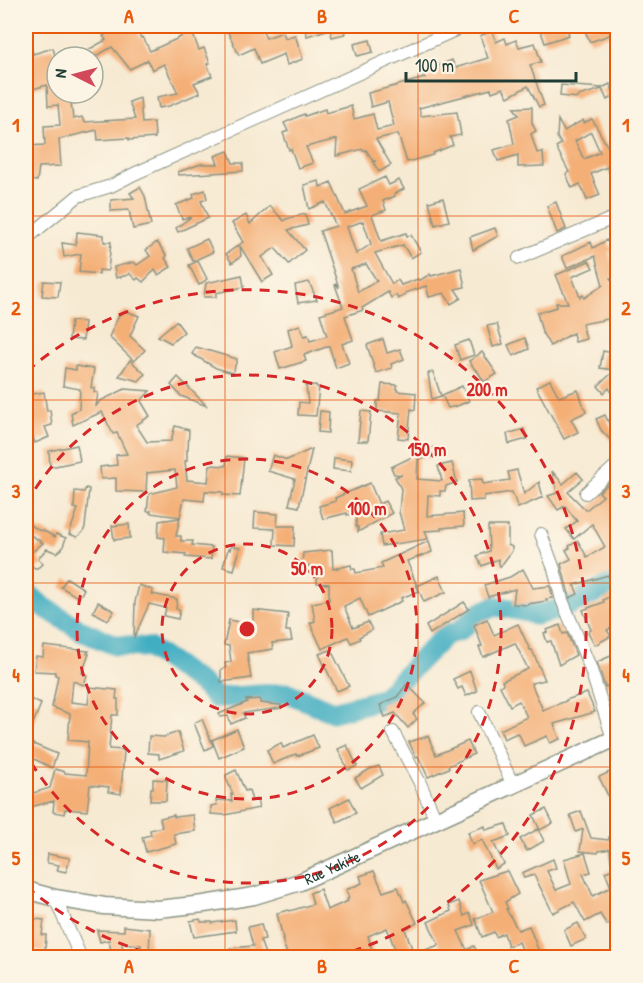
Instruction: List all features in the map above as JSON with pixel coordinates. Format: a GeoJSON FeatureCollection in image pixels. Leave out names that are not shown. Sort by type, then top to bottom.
{"type":"FeatureCollection","features":[{"type":"Feature","properties":{"kind":"main road","name":"Rue Yakite"},"geometry":{"type":"LineString","coordinates":[[26,890],[55,898],[104,906],[158,909],[254,896],[300,882],[615,738]]}},
{"type":"Feature","properties":{"kind":"street"},"geometry":{"type":"LineString","coordinates":[[26,239],[78,196],[111,186],[464,26]]}},
{"type":"Feature","properties":{"kind":"street"},"geometry":{"type":"LineString","coordinates":[[519,258],[618,216]]}},
{"type":"Feature","properties":{"kind":"street"},"geometry":{"type":"LineString","coordinates":[[586,493],[618,464]]}},
{"type":"Feature","properties":{"kind":"street"},"geometry":{"type":"LineString","coordinates":[[541,534],[562,600],[590,667],[615,738]]}},
{"type":"Feature","properties":{"kind":"street"},"geometry":{"type":"LineString","coordinates":[[479,712],[513,785]]}},
{"type":"Feature","properties":{"kind":"street"},"geometry":{"type":"LineString","coordinates":[[393,732],[436,820]]}},
{"type":"Feature","properties":{"kind":"street"},"geometry":{"type":"LineString","coordinates":[[55,898],[81,957]]}},
{"type":"Feature","properties":{"kind":"building"},"geometry":{"type":"Polygon","coordinates":[[[104,26],[135,26],[150,51],[181,37],[179,31],[190,27],[199,50],[204,48],[212,76],[194,83],[200,93],[159,108],[157,97],[178,93],[164,64],[152,70],[148,60],[130,69],[112,47],[105,51],[105,45],[97,45],[106,40],[103,36],[105,35],[104,26]]]}},
{"type":"Feature","properties":{"kind":"building"},"geometry":{"type":"Polygon","coordinates":[[[225,26],[261,26],[266,38],[283,32],[285,38],[295,35],[303,59],[287,65],[284,54],[260,64],[254,48],[239,55],[225,26]]]}},
{"type":"Feature","properties":{"kind":"building"},"geometry":{"type":"Polygon","coordinates":[[[304,26],[343,26],[345,34],[332,37],[330,29],[307,36],[304,26]]]}},
{"type":"Feature","properties":{"kind":"building"},"geometry":{"type":"Polygon","coordinates":[[[539,26],[566,26],[569,35],[545,43],[539,26]]]}},
{"type":"Feature","properties":{"kind":"building"},"geometry":{"type":"Polygon","coordinates":[[[583,26],[618,26],[618,32],[590,42],[583,26]]]}},
{"type":"Feature","properties":{"kind":"building"},"geometry":{"type":"Polygon","coordinates":[[[492,31],[496,42],[505,38],[507,44],[516,40],[519,47],[535,43],[541,62],[530,65],[544,105],[539,107],[528,86],[508,97],[503,88],[492,92],[491,89],[419,108],[421,116],[457,112],[461,135],[450,137],[453,145],[433,155],[407,162],[398,134],[376,139],[391,165],[379,172],[373,162],[376,161],[373,161],[366,150],[336,156],[337,139],[306,147],[313,163],[298,168],[283,133],[288,131],[284,123],[304,114],[305,116],[325,109],[326,113],[351,106],[354,119],[373,114],[377,130],[394,126],[388,102],[371,107],[368,93],[425,78],[422,73],[452,60],[455,68],[488,58],[480,36],[492,31]]]}},
{"type":"Feature","properties":{"kind":"building"},"geometry":{"type":"Polygon","coordinates":[[[26,36],[29,36],[33,54],[45,50],[45,86],[26,91],[26,36]]]}},
{"type":"Feature","properties":{"kind":"building"},"geometry":{"type":"Polygon","coordinates":[[[370,40],[373,52],[357,56],[354,44],[370,40]]]}},
{"type":"Feature","properties":{"kind":"building"},"geometry":{"type":"Polygon","coordinates":[[[610,84],[615,96],[607,100],[602,89],[578,96],[578,98],[560,96],[561,85],[602,88],[610,84]]]}},
{"type":"Feature","properties":{"kind":"building"},"geometry":{"type":"Polygon","coordinates":[[[140,98],[142,123],[154,122],[155,138],[98,140],[97,130],[59,139],[61,166],[39,167],[37,181],[28,180],[26,146],[45,145],[44,126],[60,125],[58,105],[71,105],[73,119],[82,117],[84,122],[135,119],[129,102],[140,98]]]}},
{"type":"Feature","properties":{"kind":"building"},"geometry":{"type":"Polygon","coordinates":[[[532,107],[532,123],[536,131],[531,134],[537,153],[543,152],[544,166],[518,167],[518,155],[498,161],[494,150],[514,144],[509,119],[519,115],[514,108],[532,107]]]}},
{"type":"Feature","properties":{"kind":"building"},"geometry":{"type":"Polygon","coordinates":[[[592,119],[618,165],[618,173],[611,176],[607,167],[591,174],[600,195],[587,200],[580,184],[572,188],[566,174],[569,172],[556,147],[561,144],[557,137],[558,120],[564,131],[583,120],[584,123],[592,119]],[[591,132],[575,141],[584,159],[600,152],[591,132]]]}},
{"type":"Feature","properties":{"kind":"building"},"geometry":{"type":"Polygon","coordinates":[[[228,151],[233,163],[243,163],[243,171],[179,175],[178,172],[201,164],[218,164],[215,156],[228,151]]]}},
{"type":"Feature","properties":{"kind":"building"},"geometry":{"type":"Polygon","coordinates":[[[385,177],[389,185],[399,180],[404,189],[383,201],[386,210],[372,215],[381,241],[406,233],[407,236],[411,235],[421,252],[411,258],[403,245],[375,253],[392,284],[398,280],[401,285],[418,279],[419,281],[430,274],[431,276],[461,268],[465,287],[455,289],[461,298],[451,304],[444,293],[429,297],[426,286],[405,293],[406,295],[398,299],[396,295],[391,298],[388,292],[362,308],[363,310],[345,316],[353,340],[342,344],[349,363],[336,368],[329,346],[304,355],[306,361],[280,369],[275,352],[292,346],[288,329],[300,325],[304,336],[308,335],[310,341],[327,336],[320,314],[343,307],[320,231],[336,226],[325,202],[309,209],[304,185],[319,181],[320,187],[331,182],[345,214],[367,206],[359,189],[385,177]],[[363,221],[347,227],[356,254],[371,244],[363,221]],[[366,264],[351,269],[358,292],[377,281],[366,264]]]}},
{"type":"Feature","properties":{"kind":"building"},"geometry":{"type":"Polygon","coordinates":[[[140,187],[145,196],[151,225],[133,229],[129,210],[111,211],[111,200],[134,198],[130,193],[140,187]]]}},
{"type":"Feature","properties":{"kind":"building"},"geometry":{"type":"Polygon","coordinates":[[[205,190],[207,199],[201,201],[208,218],[178,232],[176,228],[191,217],[182,219],[176,205],[194,198],[193,194],[205,190]]]}},
{"type":"Feature","properties":{"kind":"building"},"geometry":{"type":"Polygon","coordinates":[[[443,198],[449,221],[435,225],[429,202],[443,198]]]}},
{"type":"Feature","properties":{"kind":"building"},"geometry":{"type":"Polygon","coordinates":[[[556,202],[566,229],[557,233],[547,206],[556,202]]]}},
{"type":"Feature","properties":{"kind":"building"},"geometry":{"type":"Polygon","coordinates":[[[270,206],[284,221],[305,214],[308,225],[288,230],[305,250],[289,264],[275,248],[262,257],[273,275],[262,282],[240,246],[241,256],[232,263],[226,254],[243,242],[232,223],[246,215],[250,224],[270,206]]]}},
{"type":"Feature","properties":{"kind":"building"},"geometry":{"type":"Polygon","coordinates":[[[495,228],[498,236],[473,250],[470,237],[495,228]]]}},
{"type":"Feature","properties":{"kind":"building"},"geometry":{"type":"Polygon","coordinates":[[[77,232],[104,235],[104,242],[111,242],[108,271],[99,270],[99,274],[79,272],[81,254],[64,257],[62,243],[76,245],[77,232]]]}},
{"type":"Feature","properties":{"kind":"building"},"geometry":{"type":"Polygon","coordinates":[[[207,239],[213,252],[193,261],[187,248],[207,239]]]}},
{"type":"Feature","properties":{"kind":"building"},"geometry":{"type":"Polygon","coordinates":[[[607,240],[613,250],[609,252],[616,276],[610,278],[618,290],[618,320],[608,319],[582,324],[586,339],[575,342],[573,333],[550,346],[542,332],[537,313],[557,307],[556,303],[568,303],[556,275],[589,261],[593,268],[572,277],[580,297],[583,295],[584,298],[603,285],[595,256],[567,268],[562,256],[591,242],[593,248],[607,240]]]}},
{"type":"Feature","properties":{"kind":"building"},"geometry":{"type":"Polygon","coordinates":[[[157,242],[167,256],[165,258],[171,267],[158,275],[155,270],[143,282],[138,278],[136,280],[129,273],[116,278],[114,267],[134,262],[137,265],[150,256],[146,250],[157,242]]]}},
{"type":"Feature","properties":{"kind":"building"},"geometry":{"type":"Polygon","coordinates":[[[198,261],[207,279],[199,285],[189,265],[198,261]]]}},
{"type":"Feature","properties":{"kind":"building"},"geometry":{"type":"Polygon","coordinates":[[[242,275],[244,287],[216,293],[216,297],[204,297],[206,283],[242,275]]]}},
{"type":"Feature","properties":{"kind":"building"},"geometry":{"type":"Polygon","coordinates":[[[44,281],[60,282],[58,297],[42,296],[44,281]]]}},
{"type":"Feature","properties":{"kind":"building"},"geometry":{"type":"Polygon","coordinates":[[[309,282],[317,300],[298,303],[295,285],[309,282]]]}},
{"type":"Feature","properties":{"kind":"building"},"geometry":{"type":"Polygon","coordinates":[[[126,311],[139,316],[130,336],[145,350],[134,361],[109,337],[119,315],[126,311]]]}},
{"type":"Feature","properties":{"kind":"building"},"geometry":{"type":"Polygon","coordinates":[[[71,321],[85,322],[83,340],[69,339],[71,321]]]}},
{"type":"Feature","properties":{"kind":"building"},"geometry":{"type":"Polygon","coordinates":[[[176,321],[184,332],[171,343],[158,336],[176,321]]]}},
{"type":"Feature","properties":{"kind":"building"},"geometry":{"type":"Polygon","coordinates":[[[497,324],[503,344],[493,347],[487,326],[497,324]]]}},
{"type":"Feature","properties":{"kind":"building"},"geometry":{"type":"Polygon","coordinates":[[[525,338],[529,349],[513,356],[508,345],[525,338]]]}},
{"type":"Feature","properties":{"kind":"building"},"geometry":{"type":"Polygon","coordinates":[[[383,339],[387,353],[400,349],[404,359],[391,364],[392,368],[376,373],[367,345],[383,339]]]}},
{"type":"Feature","properties":{"kind":"building"},"geometry":{"type":"Polygon","coordinates":[[[469,340],[474,355],[460,360],[455,345],[469,340]]]}},
{"type":"Feature","properties":{"kind":"building"},"geometry":{"type":"Polygon","coordinates":[[[196,347],[237,359],[233,373],[216,368],[192,354],[196,347]]]}},
{"type":"Feature","properties":{"kind":"building"},"geometry":{"type":"Polygon","coordinates":[[[603,351],[618,354],[618,404],[609,388],[604,393],[598,386],[615,370],[600,368],[603,351]]]}},
{"type":"Feature","properties":{"kind":"building"},"geometry":{"type":"Polygon","coordinates":[[[482,352],[497,374],[484,382],[469,361],[482,352]]]}},
{"type":"Feature","properties":{"kind":"building"},"geometry":{"type":"Polygon","coordinates":[[[130,360],[145,374],[139,381],[119,376],[130,360]]]}},
{"type":"Feature","properties":{"kind":"building"},"geometry":{"type":"Polygon","coordinates":[[[76,366],[94,369],[91,388],[95,388],[94,392],[98,393],[96,406],[100,401],[125,389],[150,391],[141,401],[150,416],[136,425],[147,442],[171,441],[175,426],[189,430],[187,461],[185,461],[187,480],[208,482],[210,465],[226,466],[227,456],[244,458],[240,496],[205,491],[204,501],[184,499],[180,517],[147,511],[149,494],[177,487],[175,470],[147,473],[146,492],[116,491],[116,478],[101,479],[100,467],[117,465],[116,455],[127,454],[117,433],[113,434],[102,412],[73,425],[71,413],[79,409],[80,389],[63,386],[65,368],[76,370],[76,366]]]}},
{"type":"Feature","properties":{"kind":"building"},"geometry":{"type":"Polygon","coordinates":[[[433,372],[441,396],[432,399],[428,373],[433,372]]]}},
{"type":"Feature","properties":{"kind":"building"},"geometry":{"type":"Polygon","coordinates":[[[178,377],[207,406],[181,396],[171,385],[178,377]]]}},
{"type":"Feature","properties":{"kind":"building"},"geometry":{"type":"Polygon","coordinates":[[[550,380],[559,397],[578,390],[586,412],[571,419],[578,432],[564,439],[536,387],[550,380]]]}},
{"type":"Feature","properties":{"kind":"building"},"geometry":{"type":"Polygon","coordinates":[[[382,384],[397,385],[397,391],[416,393],[415,410],[411,409],[408,439],[398,438],[401,413],[377,411],[377,401],[380,401],[382,384]]]}},
{"type":"Feature","properties":{"kind":"building"},"geometry":{"type":"Polygon","coordinates":[[[306,386],[319,387],[316,416],[298,415],[299,402],[308,403],[306,386]]]}},
{"type":"Feature","properties":{"kind":"building"},"geometry":{"type":"Polygon","coordinates":[[[462,386],[469,401],[448,408],[442,395],[462,386]]]}},
{"type":"Feature","properties":{"kind":"building"},"geometry":{"type":"Polygon","coordinates":[[[44,392],[52,425],[45,427],[49,437],[35,443],[26,417],[26,395],[44,392]]]}},
{"type":"Feature","properties":{"kind":"building"},"geometry":{"type":"Polygon","coordinates":[[[320,411],[329,412],[328,433],[318,432],[320,411]]]}},
{"type":"Feature","properties":{"kind":"building"},"geometry":{"type":"Polygon","coordinates":[[[361,411],[371,412],[368,441],[358,441],[361,411]]]}},
{"type":"Feature","properties":{"kind":"building"},"geometry":{"type":"Polygon","coordinates":[[[605,415],[618,442],[618,448],[601,430],[596,419],[605,415]]]}},
{"type":"Feature","properties":{"kind":"building"},"geometry":{"type":"Polygon","coordinates":[[[524,429],[527,439],[509,444],[507,434],[524,429]]]}},
{"type":"Feature","properties":{"kind":"building"},"geometry":{"type":"Polygon","coordinates":[[[77,445],[80,461],[50,467],[49,451],[77,445]]]}},
{"type":"Feature","properties":{"kind":"building"},"geometry":{"type":"Polygon","coordinates":[[[436,447],[437,456],[418,459],[417,479],[442,481],[438,466],[452,463],[457,482],[446,486],[445,491],[440,491],[440,496],[428,495],[427,516],[463,513],[464,526],[425,531],[428,539],[382,546],[380,534],[404,530],[399,512],[401,489],[395,477],[402,475],[394,474],[391,467],[412,457],[412,451],[436,447]]]}},
{"type":"Feature","properties":{"kind":"building"},"geometry":{"type":"Polygon","coordinates":[[[312,449],[299,507],[289,505],[295,479],[268,471],[273,455],[287,460],[312,449]]]}},
{"type":"Feature","properties":{"kind":"building"},"geometry":{"type":"Polygon","coordinates":[[[334,458],[352,460],[351,471],[333,469],[334,458]]]}},
{"type":"Feature","properties":{"kind":"building"},"geometry":{"type":"Polygon","coordinates":[[[517,470],[524,494],[539,482],[543,497],[518,508],[512,492],[484,496],[484,500],[470,501],[469,480],[482,479],[483,484],[510,480],[508,472],[517,470]]]}},
{"type":"Feature","properties":{"kind":"building"},"geometry":{"type":"Polygon","coordinates":[[[552,471],[563,484],[577,472],[583,479],[568,492],[586,510],[603,496],[599,492],[614,479],[618,482],[618,571],[574,585],[578,594],[570,598],[561,564],[571,559],[566,550],[578,541],[587,557],[605,547],[592,524],[574,539],[566,529],[577,521],[565,506],[558,510],[548,496],[557,493],[552,471]]]}},
{"type":"Feature","properties":{"kind":"building"},"geometry":{"type":"Polygon","coordinates":[[[370,483],[379,504],[385,501],[392,513],[358,532],[356,514],[347,515],[347,513],[323,519],[319,506],[336,501],[335,498],[370,483]]]}},
{"type":"Feature","properties":{"kind":"building"},"geometry":{"type":"Polygon","coordinates":[[[86,488],[89,489],[85,527],[77,537],[69,534],[78,509],[74,508],[75,491],[84,492],[86,488]]]}},
{"type":"Feature","properties":{"kind":"building"},"geometry":{"type":"Polygon","coordinates":[[[255,512],[278,514],[277,526],[295,526],[294,546],[274,545],[275,529],[254,528],[255,512]]]}},
{"type":"Feature","properties":{"kind":"building"},"geometry":{"type":"Polygon","coordinates":[[[180,518],[176,536],[181,536],[181,541],[193,541],[192,545],[212,547],[211,559],[185,557],[186,554],[164,552],[165,538],[158,537],[159,521],[180,518]]]}},
{"type":"Feature","properties":{"kind":"building"},"geometry":{"type":"Polygon","coordinates":[[[26,522],[55,537],[56,534],[66,538],[62,549],[57,553],[47,549],[38,558],[43,564],[37,568],[31,564],[26,569],[26,557],[43,543],[26,532],[26,522]]]}},
{"type":"Feature","properties":{"kind":"building"},"geometry":{"type":"Polygon","coordinates":[[[129,524],[130,538],[114,540],[112,526],[129,524]]]}},
{"type":"Feature","properties":{"kind":"building"},"geometry":{"type":"Polygon","coordinates":[[[488,526],[508,526],[508,545],[512,547],[512,551],[500,567],[498,559],[482,566],[477,556],[489,551],[488,526]]]}},
{"type":"Feature","properties":{"kind":"building"},"geometry":{"type":"Polygon","coordinates":[[[429,541],[432,552],[407,561],[419,591],[401,598],[402,601],[368,617],[360,598],[344,606],[353,628],[368,622],[372,630],[351,643],[348,637],[322,649],[310,623],[315,621],[312,603],[329,600],[329,584],[317,583],[318,567],[302,566],[303,553],[332,550],[333,569],[351,565],[356,573],[383,568],[381,563],[429,541]]]}},
{"type":"Feature","properties":{"kind":"building"},"geometry":{"type":"Polygon","coordinates":[[[231,546],[240,548],[234,570],[223,567],[231,546]]]}},
{"type":"Feature","properties":{"kind":"building"},"geometry":{"type":"Polygon","coordinates":[[[523,569],[533,588],[550,586],[553,598],[528,605],[513,604],[515,589],[488,597],[484,585],[510,577],[523,569]]]}},
{"type":"Feature","properties":{"kind":"building"},"geometry":{"type":"Polygon","coordinates":[[[439,576],[446,592],[424,602],[417,586],[439,576]]]}},
{"type":"Feature","properties":{"kind":"building"},"geometry":{"type":"Polygon","coordinates":[[[67,578],[84,589],[79,598],[61,587],[67,578]]]}},
{"type":"Feature","properties":{"kind":"building"},"geometry":{"type":"Polygon","coordinates":[[[139,585],[153,590],[152,594],[177,599],[176,609],[180,610],[178,619],[164,616],[166,608],[149,604],[134,638],[135,602],[139,585]]]}},
{"type":"Feature","properties":{"kind":"building"},"geometry":{"type":"Polygon","coordinates":[[[618,592],[618,625],[607,630],[611,636],[595,645],[588,632],[591,630],[583,610],[604,602],[603,600],[618,592]]]}},
{"type":"Feature","properties":{"kind":"building"},"geometry":{"type":"Polygon","coordinates":[[[98,602],[114,611],[108,620],[93,612],[98,602]]]}},
{"type":"Feature","properties":{"kind":"building"},"geometry":{"type":"Polygon","coordinates":[[[464,602],[469,609],[430,634],[426,626],[464,602]]]}},
{"type":"Feature","properties":{"kind":"building"},"geometry":{"type":"Polygon","coordinates":[[[253,610],[288,614],[286,631],[290,631],[292,641],[272,643],[273,649],[247,653],[251,678],[221,682],[221,669],[226,668],[225,663],[231,662],[229,646],[224,645],[229,620],[253,625],[253,610]]]}},
{"type":"Feature","properties":{"kind":"building"},"geometry":{"type":"Polygon","coordinates":[[[487,619],[494,635],[518,624],[545,680],[531,683],[543,710],[587,693],[595,712],[554,724],[560,739],[550,743],[547,736],[524,746],[517,733],[504,739],[500,730],[527,717],[519,701],[510,706],[500,686],[503,684],[502,681],[528,669],[515,643],[483,657],[479,647],[482,646],[474,625],[487,619]]]}},
{"type":"Feature","properties":{"kind":"building"},"geometry":{"type":"Polygon","coordinates":[[[560,625],[563,634],[567,633],[576,655],[559,665],[551,641],[547,642],[544,633],[560,625]]]}},
{"type":"Feature","properties":{"kind":"building"},"geometry":{"type":"Polygon","coordinates":[[[44,646],[89,651],[82,673],[87,675],[84,685],[73,681],[71,702],[88,704],[90,687],[117,690],[118,715],[112,715],[109,749],[124,750],[121,794],[108,792],[109,787],[90,785],[87,811],[65,809],[64,814],[53,812],[54,801],[26,808],[26,795],[50,788],[55,769],[65,773],[86,775],[88,742],[68,740],[70,714],[52,707],[58,676],[55,672],[34,671],[36,656],[43,657],[44,646]]]}},
{"type":"Feature","properties":{"kind":"building"},"geometry":{"type":"Polygon","coordinates":[[[331,650],[349,686],[337,691],[319,654],[331,650]]]}},
{"type":"Feature","properties":{"kind":"building"},"geometry":{"type":"Polygon","coordinates":[[[618,653],[618,682],[605,687],[597,662],[618,653]]]}},
{"type":"Feature","properties":{"kind":"building"},"geometry":{"type":"Polygon","coordinates":[[[470,671],[477,691],[466,696],[462,687],[458,689],[453,679],[470,671]]]}},
{"type":"Feature","properties":{"kind":"building"},"geometry":{"type":"Polygon","coordinates":[[[407,684],[425,703],[413,714],[417,719],[408,728],[395,713],[385,717],[380,705],[397,697],[407,684]]]}},
{"type":"Feature","properties":{"kind":"building"},"geometry":{"type":"Polygon","coordinates":[[[26,697],[41,704],[26,741],[26,697]]]}},
{"type":"Feature","properties":{"kind":"building"},"geometry":{"type":"Polygon","coordinates":[[[260,699],[260,703],[281,705],[281,708],[243,713],[245,718],[231,724],[228,716],[220,717],[219,714],[247,702],[246,700],[260,699]]]}},
{"type":"Feature","properties":{"kind":"building"},"geometry":{"type":"Polygon","coordinates":[[[202,719],[213,746],[205,750],[194,723],[202,719]]]}},
{"type":"Feature","properties":{"kind":"building"},"geometry":{"type":"Polygon","coordinates":[[[237,729],[244,747],[219,758],[212,740],[237,729]]]}},
{"type":"Feature","properties":{"kind":"building"},"geometry":{"type":"Polygon","coordinates":[[[178,732],[184,751],[159,759],[159,754],[148,753],[149,736],[164,737],[178,732]]]}},
{"type":"Feature","properties":{"kind":"building"},"geometry":{"type":"Polygon","coordinates":[[[313,735],[319,748],[297,756],[296,754],[273,764],[267,750],[281,743],[283,748],[313,735]]]}},
{"type":"Feature","properties":{"kind":"building"},"geometry":{"type":"Polygon","coordinates":[[[428,736],[436,755],[468,741],[474,754],[428,777],[409,742],[428,736]]]}},
{"type":"Feature","properties":{"kind":"building"},"geometry":{"type":"Polygon","coordinates":[[[26,741],[57,754],[52,768],[26,755],[26,741]]]}},
{"type":"Feature","properties":{"kind":"building"},"geometry":{"type":"Polygon","coordinates":[[[347,745],[357,766],[348,770],[338,749],[347,745]]]}},
{"type":"Feature","properties":{"kind":"building"},"geometry":{"type":"Polygon","coordinates":[[[379,766],[383,775],[361,788],[355,778],[379,766]]]}},
{"type":"Feature","properties":{"kind":"building"},"geometry":{"type":"Polygon","coordinates":[[[236,770],[245,791],[249,790],[252,801],[257,799],[259,808],[225,815],[211,814],[211,806],[217,805],[216,800],[232,801],[231,794],[233,794],[226,775],[236,770]]]}},
{"type":"Feature","properties":{"kind":"building"},"geometry":{"type":"Polygon","coordinates":[[[614,770],[618,780],[618,816],[599,777],[614,770]]]}},
{"type":"Feature","properties":{"kind":"building"},"geometry":{"type":"Polygon","coordinates":[[[153,779],[167,780],[166,801],[150,801],[153,779]]]}},
{"type":"Feature","properties":{"kind":"building"},"geometry":{"type":"Polygon","coordinates":[[[349,798],[356,813],[337,822],[330,808],[349,798]]]}},
{"type":"Feature","properties":{"kind":"building"},"geometry":{"type":"Polygon","coordinates":[[[546,809],[553,823],[540,830],[533,815],[546,809]]]}},
{"type":"Feature","properties":{"kind":"building"},"geometry":{"type":"Polygon","coordinates":[[[581,811],[591,838],[609,840],[609,837],[618,836],[618,862],[611,862],[610,849],[598,853],[580,851],[583,829],[576,832],[570,815],[581,811]]]}},
{"type":"Feature","properties":{"kind":"building"},"geometry":{"type":"Polygon","coordinates":[[[174,815],[174,817],[193,815],[195,831],[174,834],[176,844],[146,852],[142,837],[151,835],[150,830],[162,827],[160,818],[174,815]]]}},
{"type":"Feature","properties":{"kind":"building"},"geometry":{"type":"Polygon","coordinates":[[[506,824],[510,836],[493,842],[504,864],[496,869],[482,840],[472,844],[468,832],[485,826],[486,830],[506,824]]]}},
{"type":"Feature","properties":{"kind":"building"},"geometry":{"type":"Polygon","coordinates":[[[538,829],[544,841],[527,851],[520,839],[538,829]]]}},
{"type":"Feature","properties":{"kind":"building"},"geometry":{"type":"Polygon","coordinates":[[[585,853],[591,872],[583,874],[593,896],[611,887],[605,872],[618,867],[618,919],[607,925],[600,914],[585,922],[574,902],[553,913],[534,875],[524,878],[522,873],[553,859],[556,868],[547,871],[556,890],[571,884],[564,859],[585,853]]]}},
{"type":"Feature","properties":{"kind":"building"},"geometry":{"type":"Polygon","coordinates":[[[48,854],[70,858],[66,872],[57,870],[59,865],[47,863],[48,854]]]}},
{"type":"Feature","properties":{"kind":"building"},"geometry":{"type":"Polygon","coordinates":[[[374,871],[383,892],[398,887],[404,902],[406,900],[417,923],[405,929],[414,954],[439,945],[428,922],[451,911],[449,905],[459,901],[464,916],[470,913],[474,925],[458,931],[467,950],[474,946],[480,957],[398,957],[387,928],[368,936],[373,953],[358,957],[288,957],[277,913],[313,904],[310,893],[320,889],[327,910],[348,901],[346,890],[362,883],[360,876],[374,871]]]}},
{"type":"Feature","properties":{"kind":"building"},"geometry":{"type":"Polygon","coordinates":[[[507,871],[518,894],[505,902],[508,909],[506,909],[518,930],[529,926],[541,957],[525,957],[519,942],[508,946],[504,933],[496,937],[494,932],[482,937],[475,919],[493,912],[479,880],[507,871]]]}},
{"type":"Feature","properties":{"kind":"building"},"geometry":{"type":"Polygon","coordinates":[[[26,918],[44,920],[42,935],[46,935],[45,951],[26,949],[26,918]]]}},
{"type":"Feature","properties":{"kind":"building"},"geometry":{"type":"Polygon","coordinates":[[[200,919],[201,922],[212,923],[235,920],[236,931],[194,937],[190,921],[200,919]]]}},
{"type":"Feature","properties":{"kind":"building"},"geometry":{"type":"Polygon","coordinates":[[[578,923],[586,939],[571,946],[564,930],[578,923]]]}},
{"type":"Feature","properties":{"kind":"building"},"geometry":{"type":"Polygon","coordinates":[[[261,924],[265,939],[260,940],[266,957],[231,957],[230,948],[253,946],[248,927],[261,924]]]}},
{"type":"Feature","properties":{"kind":"building"},"geometry":{"type":"Polygon","coordinates":[[[124,926],[150,929],[149,957],[142,957],[141,945],[122,943],[124,957],[112,957],[109,940],[100,942],[97,930],[124,931],[124,926]]]}},
{"type":"Feature","properties":{"kind":"waterway"},"geometry":{"type":"LineString","coordinates":[[26,592],[41,605],[82,631],[115,645],[149,648],[202,684],[216,698],[288,693],[333,712],[382,699],[445,635],[459,631],[479,613],[495,606],[535,615],[561,609],[618,581]]}}]}
